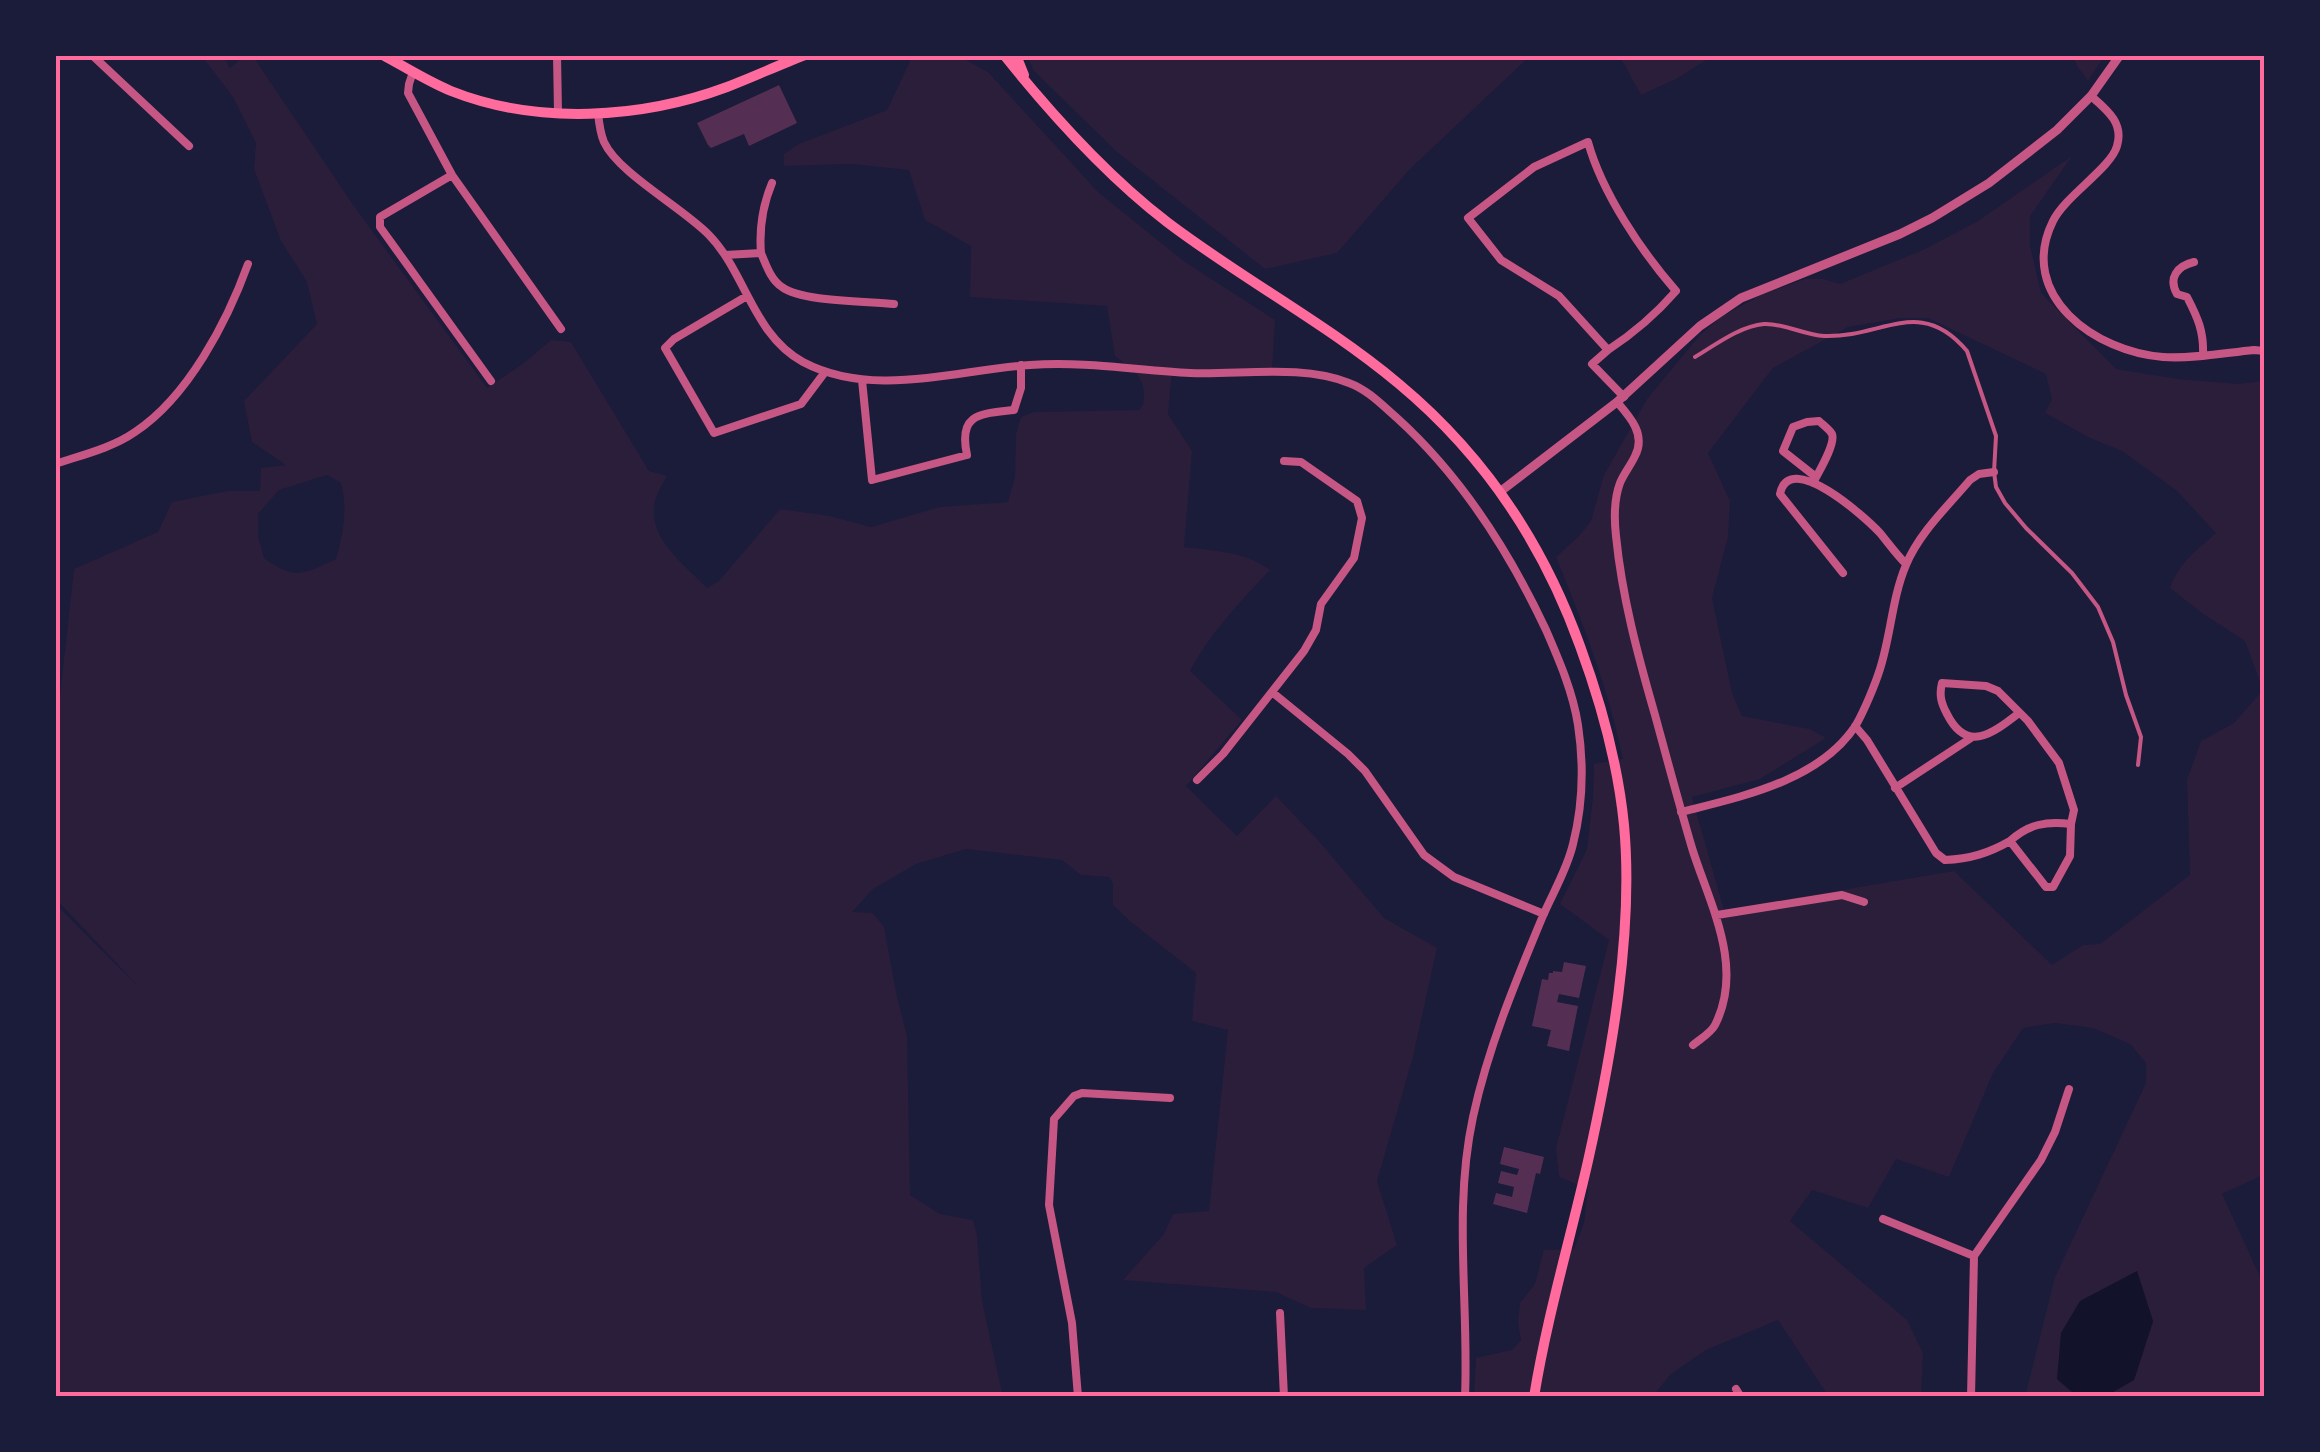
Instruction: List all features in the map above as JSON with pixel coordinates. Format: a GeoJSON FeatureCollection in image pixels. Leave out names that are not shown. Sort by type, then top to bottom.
{"type":"FeatureCollection","features":[{"type":"Feature","properties":{"kind":"main road"},"geometry":{"type":"LineString","coordinates":[[383,55],[449,90],[489,103],[598,113],[631,111],[705,94],[805,55]]}},
{"type":"Feature","properties":{"kind":"main road"},"geometry":{"type":"LineString","coordinates":[[996,55],[1026,81]]}},
{"type":"Feature","properties":{"kind":"main road"},"geometry":{"type":"LineString","coordinates":[[1004,55],[1139,200],[1325,329],[1394,380],[1444,424],[1501,491],[1536,549],[1571,620],[1597,694],[1615,771],[1624,826],[1625,917],[1618,996],[1588,1159],[1534,1397]]}},
{"type":"Feature","properties":{"kind":"main road"},"geometry":{"type":"LineString","coordinates":[[1016,55],[1026,81]]}},
{"type":"Feature","properties":{"kind":"street"},"geometry":{"type":"LineString","coordinates":[[92,55],[189,146]]}},
{"type":"Feature","properties":{"kind":"street"},"geometry":{"type":"LineString","coordinates":[[557,55],[558,112]]}},
{"type":"Feature","properties":{"kind":"street"},"geometry":{"type":"LineString","coordinates":[[1501,491],[1620,400],[1700,326],[1726,308],[1766,286],[1900,234],[1956,204],[2038,147],[2091,96],[2120,55]]}},
{"type":"Feature","properties":{"kind":"street"},"geometry":{"type":"LineString","coordinates":[[414,72],[408,93],[452,176],[561,328]]}},
{"type":"Feature","properties":{"kind":"street"},"geometry":{"type":"LineString","coordinates":[[2091,96],[2114,118],[2118,143],[2112,156],[2062,206],[2048,232],[2045,266],[2055,298],[2079,326],[2116,346],[2144,354],[2164,357],[2265,351]]}},
{"type":"Feature","properties":{"kind":"street"},"geometry":{"type":"LineString","coordinates":[[598,113],[603,140],[618,162],[711,237],[760,320],[788,352],[825,372],[883,382],[1066,362],[1188,373],[1328,376],[1367,392],[1426,446],[1496,536],[1529,593],[1572,696],[1582,795],[1572,850],[1486,1062],[1472,1122],[1462,1224],[1465,1397]]}},
{"type":"Feature","properties":{"kind":"street"},"geometry":{"type":"LineString","coordinates":[[1608,350],[1559,296],[1502,260],[1468,218],[1534,167],[1588,142],[1634,234],[1676,291],[1634,333],[1592,364],[1620,400],[1640,442],[1620,482],[1615,502],[1615,534],[1632,634],[1698,869],[1718,915],[1726,958],[1724,997],[1714,1028],[1693,1045]]}},
{"type":"Feature","properties":{"kind":"street"},"geometry":{"type":"LineString","coordinates":[[452,176],[380,217],[380,227],[492,381]]}},
{"type":"Feature","properties":{"kind":"street"},"geometry":{"type":"LineString","coordinates":[[772,184],[764,201],[761,253],[782,287],[804,296],[894,304]]}},
{"type":"Feature","properties":{"kind":"street"},"geometry":{"type":"LineString","coordinates":[[725,256],[761,253]]}},
{"type":"Feature","properties":{"kind":"street"},"geometry":{"type":"LineString","coordinates":[[2194,262],[2182,265],[2172,286],[2178,294],[2188,297],[2199,319],[2204,335],[2203,355]]}},
{"type":"Feature","properties":{"kind":"street"},"geometry":{"type":"LineString","coordinates":[[55,464],[134,433],[162,410],[189,378],[217,333],[248,264]]}},
{"type":"Feature","properties":{"kind":"street"},"geometry":{"type":"LineString","coordinates":[[747,296],[665,348],[714,433],[800,404],[825,372]]}},
{"type":"Feature","properties":{"kind":"street"},"geometry":{"type":"LineString","coordinates":[[862,380],[872,480],[967,455],[963,436],[970,419],[1014,410],[1021,388],[1022,365]]}},
{"type":"Feature","properties":{"kind":"street"},"geometry":{"type":"LineString","coordinates":[[1815,480],[1834,440],[1819,422],[1807,422],[1793,427],[1783,451],[1815,480],[1862,516],[1906,564]]}},
{"type":"Feature","properties":{"kind":"street"},"geometry":{"type":"LineString","coordinates":[[1196,780],[1223,754],[1304,651],[1316,630],[1321,604],[1354,558],[1362,518],[1357,501],[1301,462],[1284,461]]}},
{"type":"Feature","properties":{"kind":"street"},"geometry":{"type":"LineString","coordinates":[[1682,812],[1758,793],[1797,775],[1832,750],[1856,726],[1880,669],[1906,564],[1915,546],[1970,480],[1994,472]]}},
{"type":"Feature","properties":{"kind":"street"},"geometry":{"type":"LineString","coordinates":[[1815,480],[1789,478],[1782,484],[1780,494],[1842,573]]}},
{"type":"Feature","properties":{"kind":"street"},"geometry":{"type":"LineString","coordinates":[[2010,840],[2046,887],[2054,887],[2070,856],[2074,810],[2059,763],[2046,742],[2020,713],[1998,691],[1986,686],[1942,682],[1940,700],[1953,726],[1966,737],[1979,737],[2020,713]]}},
{"type":"Feature","properties":{"kind":"street"},"geometry":{"type":"LineString","coordinates":[[1272,692],[1364,771],[1424,855],[1454,877],[1544,914]]}},
{"type":"Feature","properties":{"kind":"street"},"geometry":{"type":"LineString","coordinates":[[1856,726],[1936,853],[1946,860],[1991,852],[2035,824],[2070,824]]}},
{"type":"Feature","properties":{"kind":"street"},"geometry":{"type":"LineString","coordinates":[[1895,788],[1972,737]]}},
{"type":"Feature","properties":{"kind":"street"},"geometry":{"type":"LineString","coordinates":[[1718,915],[1842,895],[1864,902]]}},
{"type":"Feature","properties":{"kind":"street"},"geometry":{"type":"LineString","coordinates":[[1971,1397],[1974,1256],[2041,1160],[2068,1089]]}},
{"type":"Feature","properties":{"kind":"street"},"geometry":{"type":"LineString","coordinates":[[1078,1397],[1072,1322],[1049,1205],[1054,1119],[1074,1096],[1082,1093],[1170,1098]]}},
{"type":"Feature","properties":{"kind":"street"},"geometry":{"type":"LineString","coordinates":[[1883,1219],[1974,1256]]}},
{"type":"Feature","properties":{"kind":"street"},"geometry":{"type":"LineString","coordinates":[[1280,1313],[1284,1397]]}},
{"type":"Feature","properties":{"kind":"lane"},"geometry":{"type":"LineString","coordinates":[[1695,357],[1740,331],[1766,324],[1828,336],[1851,335],[1905,322],[1929,322],[1946,331],[1967,351],[1996,436],[1996,488],[2034,538],[2072,573],[2098,607],[2113,642],[2141,738],[2138,765]]}},
{"type":"Feature","properties":{"kind":"shaded area"},"geometry":{"type":"Polygon","coordinates":[[[201,55],[222,55],[230,68],[246,55],[252,55],[356,209],[487,388],[551,340],[571,342],[649,471],[667,476],[655,502],[654,519],[663,542],[707,588],[719,581],[780,509],[871,527],[940,507],[1008,502],[1015,477],[1016,434],[1021,417],[1034,412],[1139,410],[1143,405],[1141,382],[1115,356],[1107,306],[970,297],[971,246],[925,220],[909,170],[852,164],[784,166],[784,154],[799,144],[887,110],[913,55],[957,55],[988,72],[1099,193],[1185,262],[1275,320],[1272,370],[1172,370],[1168,414],[1192,451],[1184,547],[1240,555],[1270,570],[1216,631],[1190,671],[1242,720],[1186,786],[1237,836],[1276,796],[1384,918],[1437,948],[1413,1057],[1377,1181],[1397,1245],[1364,1268],[1366,1310],[1311,1308],[1276,1292],[1123,1280],[1164,1234],[1173,1214],[1209,1211],[1228,1030],[1192,1021],[1196,973],[1113,905],[1113,883],[1109,877],[1081,875],[1062,860],[966,849],[916,864],[873,889],[852,912],[873,913],[884,927],[907,1036],[910,1195],[940,1214],[973,1220],[982,1301],[1003,1397],[55,1397],[55,904],[141,989],[55,898],[55,741],[74,569],[158,532],[172,502],[227,491],[260,491],[261,468],[286,465],[252,442],[244,401],[317,324],[307,282],[281,241],[254,169],[256,143],[233,97],[201,55]],[[327,475],[279,490],[258,514],[264,558],[284,570],[300,573],[336,559],[344,521],[341,483],[327,475]]]}},
{"type":"Feature","properties":{"kind":"shaded area"},"geometry":{"type":"Polygon","coordinates":[[[1027,55],[1531,55],[1410,169],[1337,253],[1265,269],[1117,152],[1033,70],[1027,55]]]}},
{"type":"Feature","properties":{"kind":"shaded area"},"geometry":{"type":"Polygon","coordinates":[[[1619,55],[1714,55],[1641,95],[1619,55]]]}},
{"type":"Feature","properties":{"kind":"shaded area"},"geometry":{"type":"Polygon","coordinates":[[[2072,55],[2105,55],[2088,81],[2072,55]]]}},
{"type":"Feature","properties":{"kind":"shaded area"},"geometry":{"type":"Polygon","coordinates":[[[2072,156],[2030,216],[2030,246],[2041,293],[2116,369],[2238,384],[2261,381],[2265,391],[2265,1174],[2222,1194],[2265,1287],[2265,1397],[2104,1397],[2134,1380],[2153,1322],[2137,1271],[2057,1379],[2078,1397],[2025,1397],[2055,1277],[2146,1083],[2146,1063],[2130,1044],[2093,1028],[2055,1023],[2023,1028],[1993,1073],[1949,1177],[1896,1159],[1868,1208],[1812,1190],[1790,1221],[1907,1320],[1923,1353],[1921,1397],[1829,1397],[1778,1320],[1706,1350],[1671,1374],[1652,1397],[1474,1397],[1476,1358],[1512,1350],[1521,1340],[1520,1303],[1535,1284],[1544,1250],[1574,1249],[1584,1223],[1588,1189],[1559,1177],[1556,1148],[1609,940],[1560,904],[1587,849],[1594,764],[1623,759],[1594,656],[1556,557],[1591,521],[1604,475],[1647,399],[1701,334],[1723,316],[1761,295],[1805,279],[1840,284],[1923,250],[1978,221],[2072,156]],[[1901,318],[1848,327],[1773,368],[1708,453],[1730,501],[1728,537],[1712,598],[1732,693],[1742,716],[1810,729],[1826,738],[1760,779],[1692,797],[1724,910],[1954,871],[2052,965],[2083,945],[2100,944],[2190,875],[2187,780],[2201,741],[2234,723],[2263,690],[2245,641],[2170,588],[2184,564],[2216,533],[2177,491],[2122,451],[2045,413],[2052,399],[2046,374],[1928,318],[1901,318]]]}},
{"type":"Feature","properties":{"kind":"shaded area"},"geometry":{"type":"Polygon","coordinates":[[[2137,1271],[2153,1321],[2134,1380],[2104,1397],[2078,1397],[2057,1379],[2061,1333],[2080,1301],[2137,1271]]]}},
{"type":"Feature","properties":{"kind":"building"},"geometry":{"type":"Polygon","coordinates":[[[779,85],[797,123],[749,146],[744,134],[711,148],[708,145],[697,123],[779,85]]]}},
{"type":"Feature","properties":{"kind":"building"},"geometry":{"type":"Polygon","coordinates":[[[1564,962],[1586,966],[1579,998],[1559,994],[1557,1002],[1578,1006],[1569,1051],[1547,1046],[1551,1030],[1532,1026],[1542,979],[1548,980],[1553,971],[1562,972],[1564,962]]]}},
{"type":"Feature","properties":{"kind":"building"},"geometry":{"type":"Polygon","coordinates":[[[1504,1147],[1544,1157],[1540,1174],[1536,1173],[1527,1213],[1493,1204],[1496,1193],[1512,1197],[1514,1187],[1498,1183],[1501,1171],[1517,1175],[1519,1169],[1500,1164],[1504,1147]]]}}]}
